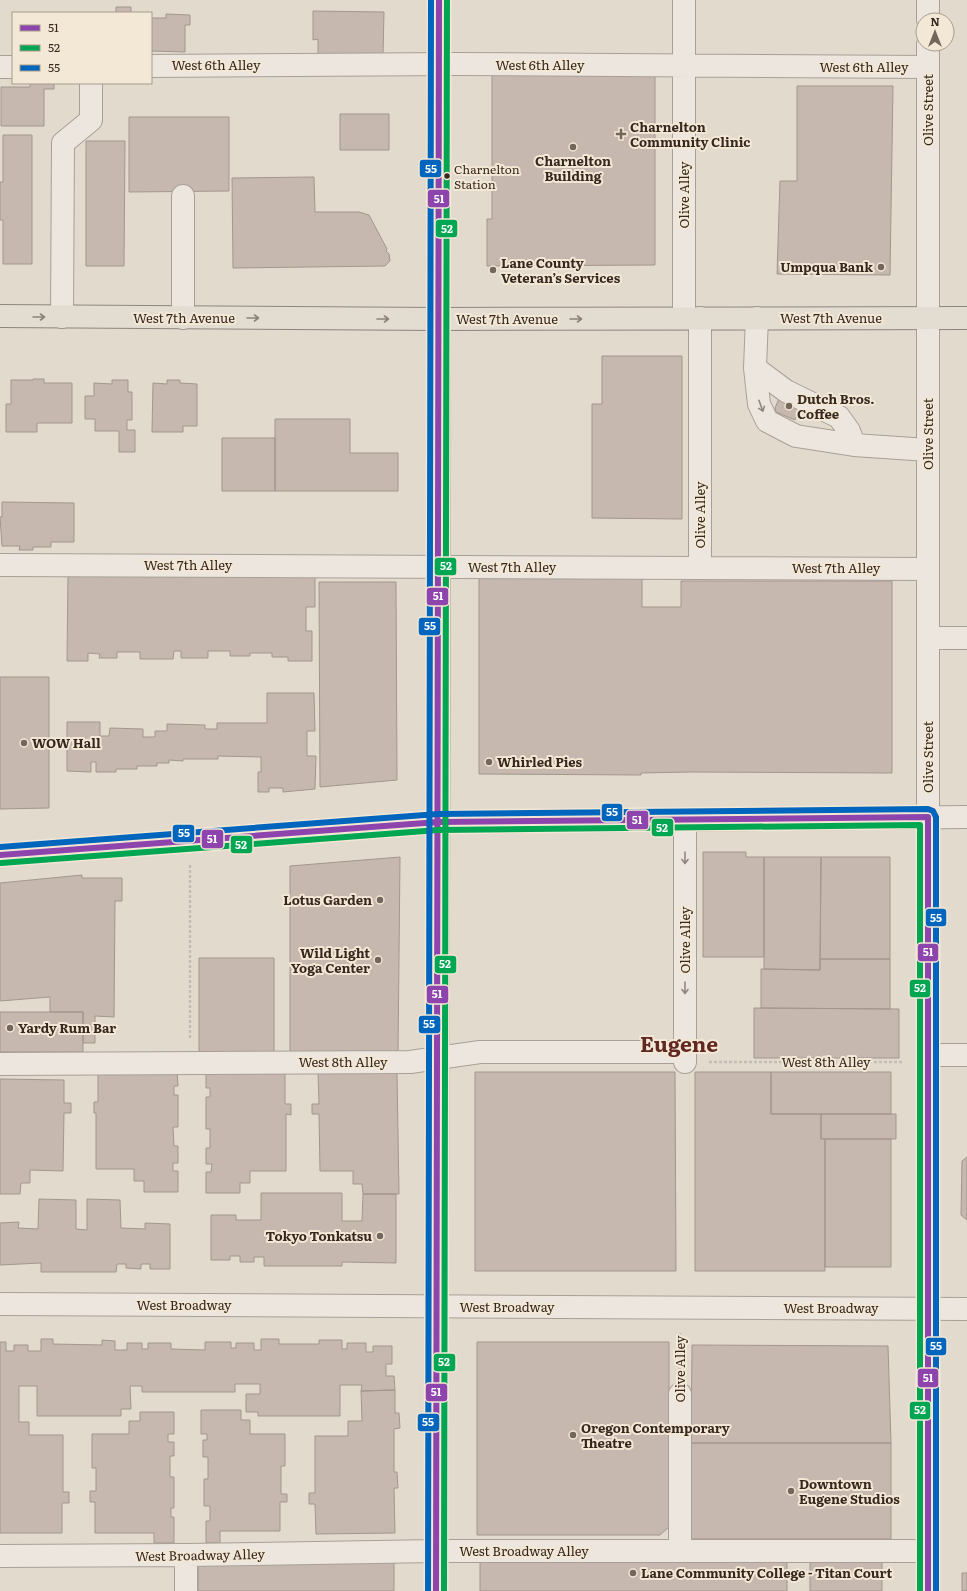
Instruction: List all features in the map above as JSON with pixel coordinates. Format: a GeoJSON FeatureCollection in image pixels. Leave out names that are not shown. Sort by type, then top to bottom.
{"type":"FeatureCollection","features":[{"type":"Feature","properties":{"kind":"main road","name":"West 7th Avenue"},"geometry":{"type":"LineString","coordinates":[[0,316],[439,319],[967,318]]}},
{"type":"Feature","properties":{"kind":"street"},"geometry":{"type":"LineString","coordinates":[[436,1591],[440,566],[439,0]]}},
{"type":"Feature","properties":{"kind":"street","name":"Olive Alley"},"geometry":{"type":"LineString","coordinates":[[684,0],[684,65],[700,568]]}},
{"type":"Feature","properties":{"kind":"street"},"geometry":{"type":"LineString","coordinates":[[928,0],[928,12]]}},
{"type":"Feature","properties":{"kind":"street","name":"Olive Street"},"geometry":{"type":"LineString","coordinates":[[928,52],[928,1591]]}},
{"type":"Feature","properties":{"kind":"street","name":"West 6th Alley"},"geometry":{"type":"LineString","coordinates":[[152,66],[439,64],[928,67]]}},
{"type":"Feature","properties":{"kind":"street"},"geometry":{"type":"LineString","coordinates":[[0,67],[12,67]]}},
{"type":"Feature","properties":{"kind":"street"},"geometry":{"type":"LineString","coordinates":[[62,317],[63,144],[91,120],[91,84]]}},
{"type":"Feature","properties":{"kind":"street"},"geometry":{"type":"LineString","coordinates":[[182,318],[183,196]]}},
{"type":"Feature","properties":{"kind":"street"},"geometry":{"type":"LineString","coordinates":[[757,318],[755,368],[759,404],[767,421],[796,436],[854,445],[928,450]]}},
{"type":"Feature","properties":{"kind":"street"},"geometry":{"type":"LineString","coordinates":[[755,368],[786,391],[839,417],[849,431],[854,445]]}},
{"type":"Feature","properties":{"kind":"street","name":"West 7th Alley"},"geometry":{"type":"LineString","coordinates":[[0,564],[928,569]]}},
{"type":"Feature","properties":{"kind":"street"},"geometry":{"type":"LineString","coordinates":[[928,638],[967,638]]}},
{"type":"Feature","properties":{"kind":"street"},"geometry":{"type":"LineString","coordinates":[[0,855],[438,822],[967,817]]}},
{"type":"Feature","properties":{"kind":"street","name":"Olive Alley"},"geometry":{"type":"LineString","coordinates":[[685,819],[685,1057]]}},
{"type":"Feature","properties":{"kind":"street","name":"West 8th Alley"},"geometry":{"type":"LineString","coordinates":[[0,1064],[410,1062],[480,1052],[685,1057]]}},
{"type":"Feature","properties":{"kind":"street"},"geometry":{"type":"LineString","coordinates":[[928,1055],[967,1055]]}},
{"type":"Feature","properties":{"kind":"street","name":"West Broadway"},"geometry":{"type":"LineString","coordinates":[[0,1304],[967,1309]]}},
{"type":"Feature","properties":{"kind":"street","name":"Olive Alley"},"geometry":{"type":"LineString","coordinates":[[680,1394],[680,1550]]}},
{"type":"Feature","properties":{"kind":"street","name":"West Broadway Alley"},"geometry":{"type":"LineString","coordinates":[[0,1556],[436,1551],[928,1551]]}},
{"type":"Feature","properties":{"kind":"street"},"geometry":{"type":"LineString","coordinates":[[186,1555],[186,1591]]}},
{"type":"Feature","properties":{"kind":"path"},"geometry":{"type":"LineString","coordinates":[[190,864],[190,1063]]}},
{"type":"Feature","properties":{"kind":"path","name":"West 8th Alley"},"geometry":{"type":"LineString","coordinates":[[685,1057],[903,1062],[928,1055]]}},
{"type":"Feature","properties":{"kind":"path","name":"Olive Alley"},"geometry":{"type":"LineString","coordinates":[[680,1307],[680,1394]]}},
{"type":"Feature","properties":{"kind":"building"},"geometry":{"type":"Polygon","coordinates":[[[116,7],[131,7],[131,12],[116,12],[116,7]]]}},
{"type":"Feature","properties":{"kind":"building"},"geometry":{"type":"Polygon","coordinates":[[[313,11],[384,12],[383,55],[318,54],[318,39],[313,40],[313,11]]]}},
{"type":"Feature","properties":{"kind":"building"},"geometry":{"type":"Polygon","coordinates":[[[166,14],[190,15],[190,25],[185,25],[185,52],[152,51],[152,18],[166,18],[166,14]]]}},
{"type":"Feature","properties":{"kind":"building","name":"Charnelton Building"},"geometry":{"type":"Polygon","coordinates":[[[492,75],[655,75],[655,265],[487,266],[487,219],[492,219],[492,75]]]}},
{"type":"Feature","properties":{"kind":"building"},"geometry":{"type":"Polygon","coordinates":[[[30,84],[54,84],[54,89],[44,89],[44,126],[1,126],[1,87],[30,87],[30,84]]]}},
{"type":"Feature","properties":{"kind":"building"},"geometry":{"type":"Polygon","coordinates":[[[797,86],[893,86],[890,275],[777,274],[780,181],[797,181],[797,86]]]}},
{"type":"Feature","properties":{"kind":"building"},"geometry":{"type":"Polygon","coordinates":[[[340,114],[389,114],[389,150],[340,150],[340,114]]]}},
{"type":"Feature","properties":{"kind":"building"},"geometry":{"type":"Polygon","coordinates":[[[129,117],[229,117],[229,191],[129,192],[129,117]]]}},
{"type":"Feature","properties":{"kind":"building"},"geometry":{"type":"Polygon","coordinates":[[[3,135],[32,135],[32,264],[3,264],[3,220],[0,220],[0,182],[3,182],[3,135]]]}},
{"type":"Feature","properties":{"kind":"building"},"geometry":{"type":"Polygon","coordinates":[[[86,141],[125,141],[124,266],[86,266],[86,141]]]}},
{"type":"Feature","properties":{"kind":"building"},"geometry":{"type":"Polygon","coordinates":[[[314,177],[315,212],[359,212],[369,215],[387,249],[386,251],[389,254],[390,261],[385,266],[233,268],[232,178],[314,177]]]}},
{"type":"Feature","properties":{"kind":"building"},"geometry":{"type":"Polygon","coordinates":[[[602,356],[682,356],[682,519],[592,518],[592,404],[602,404],[602,356]]]}},
{"type":"Feature","properties":{"kind":"building"},"geometry":{"type":"Polygon","coordinates":[[[44,379],[44,383],[72,383],[72,423],[37,423],[37,432],[6,432],[6,404],[11,404],[11,380],[44,379]]]}},
{"type":"Feature","properties":{"kind":"building"},"geometry":{"type":"Polygon","coordinates":[[[112,380],[128,380],[128,392],[132,392],[132,420],[127,420],[127,430],[135,430],[135,452],[119,452],[119,431],[95,431],[95,419],[85,419],[85,396],[94,396],[94,383],[112,384],[112,380]]]}},
{"type":"Feature","properties":{"kind":"building"},"geometry":{"type":"Polygon","coordinates":[[[167,380],[180,380],[180,383],[197,384],[197,426],[183,426],[183,432],[152,432],[153,383],[167,384],[167,380]]]}},
{"type":"Feature","properties":{"kind":"building","name":"Dutch Bros. Coffee"},"geometry":{"type":"Polygon","coordinates":[[[780,396],[802,404],[795,420],[776,412],[775,408],[780,396]]]}},
{"type":"Feature","properties":{"kind":"building"},"geometry":{"type":"Polygon","coordinates":[[[275,419],[350,419],[350,453],[398,453],[398,491],[275,491],[275,419]]]}},
{"type":"Feature","properties":{"kind":"building"},"geometry":{"type":"Polygon","coordinates":[[[222,438],[275,438],[275,491],[222,491],[222,438]]]}},
{"type":"Feature","properties":{"kind":"building"},"geometry":{"type":"Polygon","coordinates":[[[2,502],[74,503],[74,542],[51,542],[51,547],[33,547],[33,550],[19,550],[20,546],[2,546],[0,517],[2,517],[2,502]]]}},
{"type":"Feature","properties":{"kind":"building"},"geometry":{"type":"Polygon","coordinates":[[[68,576],[315,577],[315,607],[306,607],[306,631],[312,631],[312,661],[288,661],[288,657],[272,657],[272,653],[250,653],[250,656],[230,656],[230,651],[208,651],[208,658],[181,658],[181,651],[174,651],[173,659],[140,659],[140,652],[117,652],[117,658],[99,658],[100,654],[88,653],[88,661],[67,661],[68,576]]]}},
{"type":"Feature","properties":{"kind":"building"},"geometry":{"type":"Polygon","coordinates":[[[479,577],[642,577],[642,607],[681,607],[681,581],[892,581],[892,773],[691,772],[641,773],[641,775],[479,774],[479,577]]]}},
{"type":"Feature","properties":{"kind":"building"},"geometry":{"type":"Polygon","coordinates":[[[319,582],[396,582],[397,780],[320,787],[319,582]]]}},
{"type":"Feature","properties":{"kind":"building","name":"WOW Hall"},"geometry":{"type":"Polygon","coordinates":[[[0,677],[49,677],[49,808],[0,809],[0,677]]]}},
{"type":"Feature","properties":{"kind":"building"},"geometry":{"type":"Polygon","coordinates":[[[267,693],[314,693],[315,731],[307,731],[307,756],[316,756],[315,789],[283,792],[283,788],[269,788],[269,792],[258,792],[258,772],[261,772],[261,757],[218,756],[218,759],[183,759],[183,761],[169,760],[169,763],[157,763],[157,766],[137,766],[137,769],[116,769],[116,772],[96,772],[96,762],[91,762],[91,772],[67,771],[67,722],[100,722],[100,736],[109,736],[110,728],[143,729],[143,737],[155,737],[155,731],[167,731],[167,724],[205,725],[205,729],[217,729],[217,723],[267,723],[267,693]]]}},
{"type":"Feature","properties":{"kind":"building"},"geometry":{"type":"Polygon","coordinates":[[[703,852],[746,852],[746,857],[764,857],[764,957],[703,957],[703,852]]]}},
{"type":"Feature","properties":{"kind":"building"},"geometry":{"type":"Polygon","coordinates":[[[400,857],[398,1055],[290,1054],[290,866],[400,857]]]}},
{"type":"Feature","properties":{"kind":"building"},"geometry":{"type":"Polygon","coordinates":[[[764,857],[821,857],[820,970],[764,969],[764,857]]]}},
{"type":"Feature","properties":{"kind":"building"},"geometry":{"type":"Polygon","coordinates":[[[821,857],[890,857],[890,959],[820,959],[821,857]]]}},
{"type":"Feature","properties":{"kind":"building"},"geometry":{"type":"Polygon","coordinates":[[[82,875],[82,878],[122,878],[122,901],[115,901],[114,1017],[95,1016],[95,1043],[83,1043],[83,1012],[50,1012],[50,997],[0,1001],[0,883],[82,875]]]}},
{"type":"Feature","properties":{"kind":"building"},"geometry":{"type":"Polygon","coordinates":[[[199,958],[274,958],[274,1052],[199,1053],[199,958]]]}},
{"type":"Feature","properties":{"kind":"building"},"geometry":{"type":"Polygon","coordinates":[[[820,959],[890,959],[890,1009],[761,1008],[761,969],[820,970],[820,959]]]}},
{"type":"Feature","properties":{"kind":"building"},"geometry":{"type":"Polygon","coordinates":[[[754,1008],[899,1009],[899,1058],[754,1058],[754,1008]]]}},
{"type":"Feature","properties":{"kind":"building"},"geometry":{"type":"Polygon","coordinates":[[[0,1012],[83,1012],[83,1052],[0,1052],[0,1012]]]}},
{"type":"Feature","properties":{"kind":"building"},"geometry":{"type":"Polygon","coordinates":[[[98,1071],[177,1071],[178,1086],[174,1086],[174,1095],[178,1095],[178,1127],[173,1127],[174,1146],[178,1146],[178,1163],[173,1163],[173,1171],[178,1171],[178,1192],[144,1192],[144,1181],[134,1181],[134,1169],[96,1169],[96,1113],[94,1113],[94,1102],[98,1102],[98,1071]]]}},
{"type":"Feature","properties":{"kind":"building"},"geometry":{"type":"Polygon","coordinates":[[[206,1072],[285,1072],[285,1104],[291,1104],[291,1115],[286,1114],[286,1171],[250,1171],[250,1183],[240,1183],[240,1193],[206,1193],[206,1172],[211,1172],[212,1164],[206,1164],[206,1148],[210,1148],[210,1129],[206,1129],[206,1097],[210,1097],[210,1088],[206,1088],[206,1072]]]}},
{"type":"Feature","properties":{"kind":"building"},"geometry":{"type":"Polygon","coordinates":[[[318,1072],[397,1073],[399,1194],[363,1194],[362,1184],[353,1184],[353,1171],[320,1171],[319,1114],[312,1114],[312,1104],[319,1104],[318,1072]]]}},
{"type":"Feature","properties":{"kind":"building"},"geometry":{"type":"Polygon","coordinates":[[[475,1072],[675,1072],[676,1271],[475,1271],[475,1072]]]}},
{"type":"Feature","properties":{"kind":"building"},"geometry":{"type":"Polygon","coordinates":[[[695,1072],[771,1072],[771,1114],[821,1114],[821,1139],[825,1139],[825,1271],[695,1271],[695,1072]]]}},
{"type":"Feature","properties":{"kind":"building"},"geometry":{"type":"Polygon","coordinates":[[[771,1072],[891,1072],[891,1114],[771,1114],[771,1072]]]}},
{"type":"Feature","properties":{"kind":"building"},"geometry":{"type":"Polygon","coordinates":[[[0,1079],[64,1080],[64,1103],[71,1103],[71,1113],[64,1113],[63,1171],[30,1170],[30,1183],[21,1183],[20,1194],[0,1194],[0,1079]]]}},
{"type":"Feature","properties":{"kind":"building"},"geometry":{"type":"Polygon","coordinates":[[[821,1114],[896,1114],[896,1139],[821,1139],[821,1114]]]}},
{"type":"Feature","properties":{"kind":"building"},"geometry":{"type":"Polygon","coordinates":[[[825,1139],[891,1139],[891,1267],[825,1267],[825,1139]]]}},
{"type":"Feature","properties":{"kind":"building"},"geometry":{"type":"Polygon","coordinates":[[[967,1157],[967,1220],[961,1215],[962,1161],[967,1157]]]}},
{"type":"Feature","properties":{"kind":"building"},"geometry":{"type":"Polygon","coordinates":[[[261,1193],[342,1193],[342,1221],[362,1221],[363,1194],[396,1194],[396,1263],[342,1262],[342,1266],[264,1266],[264,1257],[254,1257],[254,1262],[240,1262],[240,1256],[230,1256],[230,1260],[211,1260],[211,1215],[236,1215],[236,1220],[261,1220],[261,1193]]]}},
{"type":"Feature","properties":{"kind":"building"},"geometry":{"type":"Polygon","coordinates":[[[39,1199],[76,1200],[76,1229],[87,1230],[87,1199],[120,1200],[121,1228],[145,1229],[145,1223],[170,1224],[170,1269],[150,1269],[150,1264],[141,1264],[141,1269],[126,1268],[126,1264],[117,1264],[116,1272],[41,1272],[41,1263],[0,1265],[0,1223],[19,1222],[18,1228],[38,1229],[39,1199]]]}},
{"type":"Feature","properties":{"kind":"building"},"geometry":{"type":"Polygon","coordinates":[[[41,1339],[53,1339],[53,1344],[102,1345],[102,1340],[115,1341],[115,1350],[127,1350],[127,1343],[142,1343],[142,1349],[148,1349],[148,1343],[171,1343],[171,1349],[205,1350],[205,1342],[231,1342],[231,1348],[236,1348],[236,1343],[254,1343],[254,1350],[261,1350],[261,1339],[279,1339],[279,1344],[319,1344],[319,1340],[342,1340],[342,1349],[347,1349],[347,1343],[366,1343],[366,1352],[373,1352],[373,1346],[392,1346],[392,1364],[386,1364],[386,1376],[394,1376],[395,1390],[361,1391],[362,1385],[340,1385],[340,1416],[258,1416],[258,1412],[246,1412],[246,1394],[260,1394],[260,1384],[235,1384],[235,1392],[142,1392],[142,1386],[130,1386],[131,1409],[121,1409],[121,1416],[37,1416],[37,1386],[19,1386],[19,1422],[29,1422],[29,1435],[63,1435],[63,1492],[69,1492],[69,1503],[62,1503],[62,1533],[0,1533],[0,1342],[6,1342],[6,1351],[14,1351],[14,1345],[28,1345],[28,1351],[41,1351],[41,1339]]]}},
{"type":"Feature","properties":{"kind":"building","name":"Oregon Contemporary Theatre"},"geometry":{"type":"Polygon","coordinates":[[[477,1342],[669,1342],[669,1527],[660,1535],[477,1535],[477,1342]]]}},
{"type":"Feature","properties":{"kind":"building"},"geometry":{"type":"Polygon","coordinates":[[[692,1345],[888,1346],[891,1443],[691,1443],[692,1345]]]}},
{"type":"Feature","properties":{"kind":"building"},"geometry":{"type":"Polygon","coordinates":[[[395,1390],[395,1413],[399,1413],[400,1428],[394,1429],[394,1472],[397,1472],[398,1488],[394,1488],[395,1533],[316,1534],[315,1504],[309,1504],[309,1493],[315,1493],[315,1436],[348,1436],[348,1421],[362,1421],[361,1391],[395,1390]]]}},
{"type":"Feature","properties":{"kind":"building"},"geometry":{"type":"Polygon","coordinates":[[[201,1410],[241,1410],[241,1420],[250,1420],[250,1434],[285,1434],[285,1466],[281,1466],[281,1494],[287,1494],[287,1502],[280,1502],[280,1531],[220,1531],[220,1543],[206,1543],[206,1521],[210,1521],[210,1506],[204,1506],[204,1479],[208,1479],[208,1457],[203,1457],[203,1440],[207,1440],[207,1434],[201,1434],[201,1410]]]}},
{"type":"Feature","properties":{"kind":"building"},"geometry":{"type":"Polygon","coordinates":[[[140,1412],[174,1412],[174,1434],[168,1434],[168,1442],[174,1442],[174,1456],[170,1456],[170,1477],[174,1477],[174,1508],[171,1508],[171,1517],[174,1517],[174,1543],[154,1543],[154,1533],[95,1533],[95,1502],[90,1502],[90,1491],[96,1491],[96,1468],[92,1468],[92,1434],[129,1434],[129,1421],[140,1421],[140,1412]]]}},
{"type":"Feature","properties":{"kind":"building","name":"Downtown Eugene Studios"},"geometry":{"type":"Polygon","coordinates":[[[691,1443],[891,1443],[891,1539],[691,1539],[691,1443]]]}},
{"type":"Feature","properties":{"kind":"building","name":"Lane Community College - Titan Court"},"geometry":{"type":"Polygon","coordinates":[[[787,1554],[787,1591],[480,1591],[480,1555],[787,1554]]]}},
{"type":"Feature","properties":{"kind":"building"},"geometry":{"type":"Polygon","coordinates":[[[810,1554],[882,1554],[882,1591],[810,1591],[810,1554]]]}},
{"type":"Feature","properties":{"kind":"building"},"geometry":{"type":"Polygon","coordinates":[[[394,1562],[394,1591],[198,1591],[198,1563],[394,1562]]]}},
{"type":"Feature","properties":{"kind":"building"},"geometry":{"type":"Polygon","coordinates":[[[962,1573],[967,1573],[967,1591],[962,1591],[962,1573]]]}},
{"type":"Feature","properties":{"kind":"transit line","name":"55"},"geometry":{"type":"LineString","coordinates":[[428,1591],[431,0]]}},
{"type":"Feature","properties":{"kind":"transit line","name":"51"},"geometry":{"type":"LineString","coordinates":[[436,1591],[439,0]]}},
{"type":"Feature","properties":{"kind":"transit line","name":"52"},"geometry":{"type":"LineString","coordinates":[[444,1591],[447,0]]}},
{"type":"Feature","properties":{"kind":"transit line","name":"55"},"geometry":{"type":"LineString","coordinates":[[0,847],[438,814],[928,809],[933,811],[936,817],[936,1591]]}},
{"type":"Feature","properties":{"kind":"transit line","name":"51"},"geometry":{"type":"LineString","coordinates":[[0,855],[438,822],[928,817],[928,1591]]}},
{"type":"Feature","properties":{"kind":"transit line","name":"52"},"geometry":{"type":"LineString","coordinates":[[1,863],[438,830],[920,825],[920,1591]]}},
{"type":"Feature","properties":{"kind":"place","name":"Charnelton Community Clinic"},"geometry":{"type":"Point","coordinates":[621,134]}},
{"type":"Feature","properties":{"kind":"place","name":"Charnelton Building"},"geometry":{"type":"Point","coordinates":[573,147]}},
{"type":"Feature","properties":{"kind":"place","name":"Charnelton Station"},"geometry":{"type":"Point","coordinates":[447,176]}},
{"type":"Feature","properties":{"kind":"place","name":"Umpqua Bank"},"geometry":{"type":"Point","coordinates":[881,267]}},
{"type":"Feature","properties":{"kind":"place","name":"Lane County Veteran’s Services"},"geometry":{"type":"Point","coordinates":[493,270]}},
{"type":"Feature","properties":{"kind":"place","name":"Dutch Bros. Coffee"},"geometry":{"type":"Point","coordinates":[789,406]}},
{"type":"Feature","properties":{"kind":"place","name":"WOW Hall"},"geometry":{"type":"Point","coordinates":[24,743]}},
{"type":"Feature","properties":{"kind":"place","name":"Whirled Pies"},"geometry":{"type":"Point","coordinates":[489,762]}},
{"type":"Feature","properties":{"kind":"place","name":"Lotus Garden"},"geometry":{"type":"Point","coordinates":[380,900]}},
{"type":"Feature","properties":{"kind":"place","name":"Wild Light Yoga Center"},"geometry":{"type":"Point","coordinates":[378,960]}},
{"type":"Feature","properties":{"kind":"place","name":"Yardy Rum Bar"},"geometry":{"type":"Point","coordinates":[10,1028]}},
{"type":"Feature","properties":{"kind":"place","name":"Tokyo Tonkatsu"},"geometry":{"type":"Point","coordinates":[380,1236]}},
{"type":"Feature","properties":{"kind":"place","name":"Oregon Contemporary Theatre"},"geometry":{"type":"Point","coordinates":[573,1435]}},
{"type":"Feature","properties":{"kind":"place","name":"Downtown Eugene Studios"},"geometry":{"type":"Point","coordinates":[791,1491]}},
{"type":"Feature","properties":{"kind":"place","name":"Lane Community College - Titan Court"},"geometry":{"type":"Point","coordinates":[633,1573]}},
{"type":"Feature","properties":{"kind":"district","name":"Eugene"},"geometry":{"type":"Point","coordinates":[679,1045]}}]}
